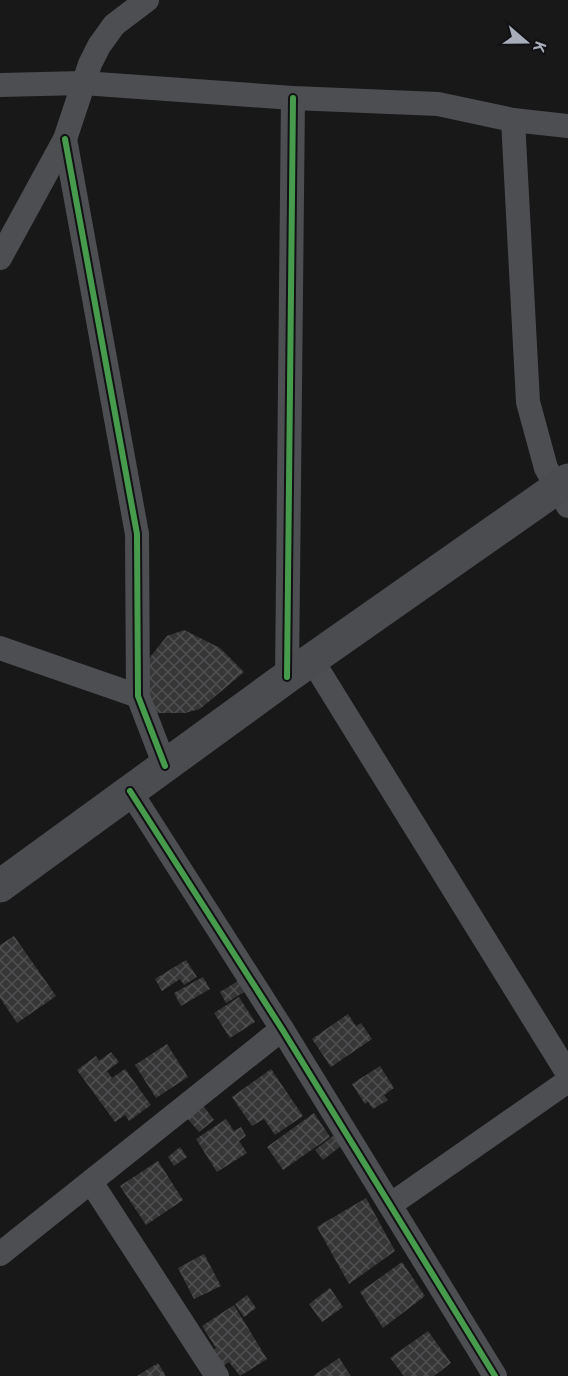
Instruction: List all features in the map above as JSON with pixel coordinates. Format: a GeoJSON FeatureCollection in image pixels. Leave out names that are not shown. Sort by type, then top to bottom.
{"type":"FeatureCollection","features":[{"type":"Feature","properties":{"kind":"main road"},"geometry":{"type":"LineString","coordinates":[[0,886],[300,668],[564,491]]}},
{"type":"Feature","properties":{"kind":"street"},"geometry":{"type":"LineString","coordinates":[[0,258],[65,139],[83,83],[99,46],[114,25],[147,0]]}},
{"type":"Feature","properties":{"kind":"street"},"geometry":{"type":"LineString","coordinates":[[0,85],[83,83],[293,98],[438,104],[513,120],[568,126]]}},
{"type":"Feature","properties":{"kind":"street"},"geometry":{"type":"LineString","coordinates":[[293,98],[300,668],[568,1074]]}},
{"type":"Feature","properties":{"kind":"street"},"geometry":{"type":"LineString","coordinates":[[513,120],[526,390],[538,447],[564,491]]}},
{"type":"Feature","properties":{"kind":"street"},"geometry":{"type":"LineString","coordinates":[[65,139],[137,534],[138,696],[165,766]]}},
{"type":"Feature","properties":{"kind":"street"},"geometry":{"type":"LineString","coordinates":[[0,648],[138,696]]}},
{"type":"Feature","properties":{"kind":"street"},"geometry":{"type":"LineString","coordinates":[[130,792],[282,1029],[495,1376]]}},
{"type":"Feature","properties":{"kind":"street"},"geometry":{"type":"LineString","coordinates":[[0,1254],[282,1029]]}},
{"type":"Feature","properties":{"kind":"street"},"geometry":{"type":"LineString","coordinates":[[390,1205],[568,1081]]}},
{"type":"Feature","properties":{"kind":"street"},"geometry":{"type":"LineString","coordinates":[[91,1182],[217,1376]]}},
{"type":"Feature","properties":{"kind":"building"},"geometry":{"type":"Polygon","coordinates":[[[184,630],[220,648],[244,672],[200,709],[185,713],[156,713],[148,701],[147,661],[167,636],[184,630]]]}},
{"type":"Feature","properties":{"kind":"building"},"geometry":{"type":"Polygon","coordinates":[[[14,936],[56,996],[17,1023],[0,998],[0,945],[14,936]]]}},
{"type":"Feature","properties":{"kind":"building"},"geometry":{"type":"Polygon","coordinates":[[[186,960],[197,977],[184,985],[180,979],[162,991],[155,979],[186,960]]]}},
{"type":"Feature","properties":{"kind":"building"},"geometry":{"type":"Polygon","coordinates":[[[203,977],[210,989],[181,1006],[174,993],[203,977]]]}},
{"type":"Feature","properties":{"kind":"building"},"geometry":{"type":"Polygon","coordinates":[[[238,981],[244,992],[226,1003],[220,992],[238,981]]]}},
{"type":"Feature","properties":{"kind":"building"},"geometry":{"type":"Polygon","coordinates":[[[239,997],[255,1022],[230,1038],[214,1013],[239,997]]]}},
{"type":"Feature","properties":{"kind":"building"},"geometry":{"type":"Polygon","coordinates":[[[348,1014],[356,1026],[361,1023],[372,1039],[331,1067],[312,1039],[348,1014]]]}},
{"type":"Feature","properties":{"kind":"building"},"geometry":{"type":"Polygon","coordinates":[[[167,1044],[188,1077],[156,1098],[135,1065],[167,1044]]]}},
{"type":"Feature","properties":{"kind":"building"},"geometry":{"type":"Polygon","coordinates":[[[111,1052],[119,1062],[107,1071],[112,1078],[125,1069],[151,1105],[129,1121],[125,1115],[115,1122],[77,1070],[96,1056],[99,1061],[111,1052]]]}},
{"type":"Feature","properties":{"kind":"building"},"geometry":{"type":"Polygon","coordinates":[[[380,1066],[394,1088],[384,1095],[388,1100],[373,1109],[368,1102],[365,1104],[352,1084],[380,1066]]]}},
{"type":"Feature","properties":{"kind":"building"},"geometry":{"type":"Polygon","coordinates":[[[271,1069],[303,1116],[275,1135],[264,1119],[252,1126],[232,1097],[271,1069]]]}},
{"type":"Feature","properties":{"kind":"building"},"geometry":{"type":"Polygon","coordinates":[[[202,1104],[214,1120],[199,1132],[186,1117],[202,1104]]]}},
{"type":"Feature","properties":{"kind":"building"},"geometry":{"type":"Polygon","coordinates":[[[314,1113],[330,1137],[283,1170],[267,1147],[314,1113]]]}},
{"type":"Feature","properties":{"kind":"building"},"geometry":{"type":"Polygon","coordinates":[[[226,1119],[234,1131],[241,1127],[246,1136],[239,1141],[247,1153],[217,1172],[196,1139],[226,1119]]]}},
{"type":"Feature","properties":{"kind":"building"},"geometry":{"type":"Polygon","coordinates":[[[333,1136],[341,1146],[323,1160],[315,1150],[333,1136]]]}},
{"type":"Feature","properties":{"kind":"building"},"geometry":{"type":"Polygon","coordinates":[[[180,1147],[187,1157],[174,1166],[168,1157],[180,1147]]]}},
{"type":"Feature","properties":{"kind":"building"},"geometry":{"type":"Polygon","coordinates":[[[158,1161],[183,1200],[146,1225],[120,1186],[158,1161]]]}},
{"type":"Feature","properties":{"kind":"building"},"geometry":{"type":"Polygon","coordinates":[[[366,1198],[395,1251],[349,1284],[317,1227],[366,1198]]]}},
{"type":"Feature","properties":{"kind":"building"},"geometry":{"type":"Polygon","coordinates":[[[204,1254],[221,1286],[194,1299],[178,1268],[204,1254]]]}},
{"type":"Feature","properties":{"kind":"building"},"geometry":{"type":"Polygon","coordinates":[[[402,1262],[425,1296],[383,1328],[360,1292],[402,1262]]]}},
{"type":"Feature","properties":{"kind":"building"},"geometry":{"type":"Polygon","coordinates":[[[330,1288],[343,1307],[322,1322],[309,1304],[330,1288]]]}},
{"type":"Feature","properties":{"kind":"building"},"geometry":{"type":"Polygon","coordinates":[[[247,1295],[256,1308],[244,1317],[235,1304],[247,1295]]]}},
{"type":"Feature","properties":{"kind":"building"},"geometry":{"type":"Polygon","coordinates":[[[234,1305],[267,1359],[240,1376],[229,1362],[221,1367],[211,1351],[216,1348],[202,1326],[234,1305]]]}},
{"type":"Feature","properties":{"kind":"building"},"geometry":{"type":"Polygon","coordinates":[[[428,1331],[451,1363],[434,1376],[404,1376],[390,1358],[428,1331]]]}},
{"type":"Feature","properties":{"kind":"building"},"geometry":{"type":"Polygon","coordinates":[[[339,1358],[351,1376],[313,1376],[339,1358]]]}},
{"type":"Feature","properties":{"kind":"building"},"geometry":{"type":"Polygon","coordinates":[[[158,1363],[166,1376],[137,1376],[158,1363]]]}},
{"type":"Feature","properties":{"kind":"cycle path"},"geometry":{"type":"LineString","coordinates":[[287,677],[293,98]]}},
{"type":"Feature","properties":{"kind":"cycle path"},"geometry":{"type":"LineString","coordinates":[[65,139],[137,534],[138,696],[165,766]]}},
{"type":"Feature","properties":{"kind":"cycle path"},"geometry":{"type":"LineString","coordinates":[[130,791],[282,1029],[495,1376]]}}]}
